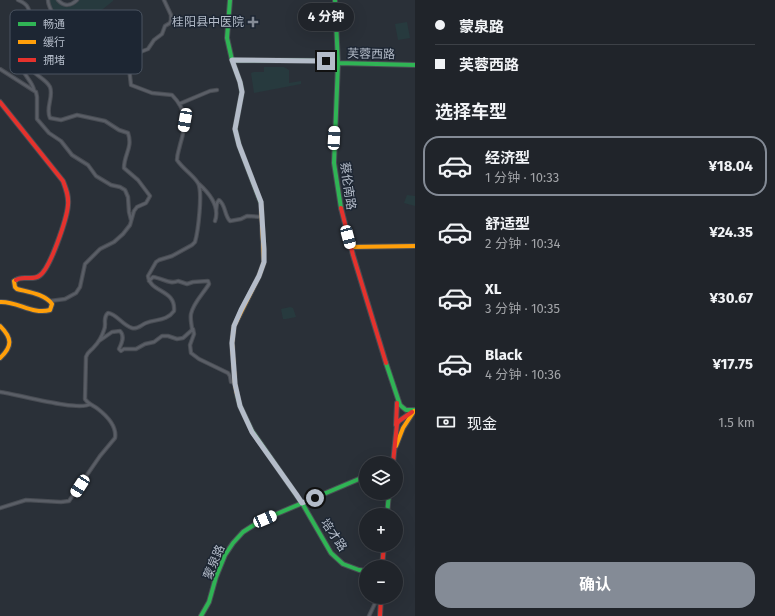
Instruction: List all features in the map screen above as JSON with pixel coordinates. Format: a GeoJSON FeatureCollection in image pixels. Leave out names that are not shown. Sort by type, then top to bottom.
{"type":"FeatureCollection","features":[{"type":"Feature","properties":{"kind":"street"},"geometry":{"type":"LineString","coordinates":[[18,0],[23,2],[30,10]]}},
{"type":"Feature","properties":{"kind":"street"},"geometry":{"type":"LineString","coordinates":[[48,0],[51,10]]}},
{"type":"Feature","properties":{"kind":"street"},"geometry":{"type":"LineString","coordinates":[[58,0],[63,4],[68,5],[77,0]]}},
{"type":"Feature","properties":{"kind":"street"},"geometry":{"type":"LineString","coordinates":[[142,51],[148,49],[154,40],[162,34],[165,26],[172,20],[172,15],[164,0]]}},
{"type":"Feature","properties":{"kind":"street","name":"培才路"},"geometry":{"type":"LineString","coordinates":[[230,0],[227,32],[232,60],[242,92],[235,129],[239,145],[261,202],[264,249],[264,262],[259,276],[234,326],[232,343],[235,382],[240,406],[252,432],[302,503],[331,553],[343,564],[359,570]]}},
{"type":"Feature","properties":{"kind":"street","name":"蔡伦南路"},"geometry":{"type":"LineString","coordinates":[[335,0],[338,63],[334,164],[339,202],[350,247],[397,400],[394,456]]}},
{"type":"Feature","properties":{"kind":"street","name":"芙蓉西路"},"geometry":{"type":"LineString","coordinates":[[232,60],[326,61],[338,63],[415,65]]}},
{"type":"Feature","properties":{"kind":"street"},"geometry":{"type":"LineString","coordinates":[[0,69],[34,90]]}},
{"type":"Feature","properties":{"kind":"street"},"geometry":{"type":"LineString","coordinates":[[24,74],[37,94],[36,117],[39,122],[49,133],[60,141],[72,155],[88,165],[96,176],[111,185],[120,187],[124,190],[128,197],[129,212],[132,220]]}},
{"type":"Feature","properties":{"kind":"street"},"geometry":{"type":"LineString","coordinates":[[0,102],[60,176],[67,190],[69,202],[60,234],[44,272],[41,276],[35,279],[18,278],[14,281],[15,287],[17,289],[44,297],[50,301],[65,299],[76,293],[80,287],[85,264],[100,249],[119,238],[127,230],[135,209],[146,203],[150,196],[141,183],[124,168],[125,159],[130,148],[128,133],[119,130],[105,121],[77,115],[61,120],[50,118],[48,114],[51,95],[49,86],[36,74]]}},
{"type":"Feature","properties":{"kind":"street"},"geometry":{"type":"LineString","coordinates":[[129,74],[131,85],[152,93],[172,95],[179,104],[184,112],[185,120],[177,160],[198,182],[211,199],[216,212]]}},
{"type":"Feature","properties":{"kind":"street"},"geometry":{"type":"LineString","coordinates":[[179,104],[210,91],[217,90]]}},
{"type":"Feature","properties":{"kind":"street"},"geometry":{"type":"LineString","coordinates":[[0,508],[26,500],[65,502],[72,499],[100,456],[115,438],[115,428],[109,419],[85,399],[86,357],[88,351],[95,347],[105,329],[105,316],[108,313],[113,314],[124,324],[133,328],[140,327],[146,323],[162,320],[172,314],[174,306],[171,298],[153,285],[149,281],[148,276],[156,262],[162,258],[172,256],[192,245],[194,242],[201,195],[198,182]]}},
{"type":"Feature","properties":{"kind":"street"},"geometry":{"type":"LineString","coordinates":[[214,221],[217,203],[219,200],[223,205],[226,216],[230,221],[247,216],[263,216]]}},
{"type":"Feature","properties":{"kind":"street"},"geometry":{"type":"LineString","coordinates":[[350,247],[415,246]]}},
{"type":"Feature","properties":{"kind":"street"},"geometry":{"type":"LineString","coordinates":[[149,281],[153,277],[174,283],[178,281],[187,284],[208,280],[209,284],[192,311],[191,322],[194,332],[190,345],[191,353],[199,359],[228,373],[231,382],[235,382]]}},
{"type":"Feature","properties":{"kind":"street"},"geometry":{"type":"LineString","coordinates":[[0,302],[7,301],[42,312],[50,310],[52,304],[50,301]]}},
{"type":"Feature","properties":{"kind":"street"},"geometry":{"type":"LineString","coordinates":[[0,326],[8,334],[10,343],[8,350],[0,358]]}},
{"type":"Feature","properties":{"kind":"street"},"geometry":{"type":"LineString","coordinates":[[98,341],[112,332],[120,331],[123,338],[119,349],[121,351],[124,349],[136,349],[145,344],[154,342],[162,336],[177,339],[183,338],[192,328]]}},
{"type":"Feature","properties":{"kind":"street"},"geometry":{"type":"LineString","coordinates":[[0,392],[72,406],[87,406],[90,404]]}},
{"type":"Feature","properties":{"kind":"street"},"geometry":{"type":"LineString","coordinates":[[397,400],[399,405],[404,410],[415,410]]}},
{"type":"Feature","properties":{"kind":"street"},"geometry":{"type":"LineString","coordinates":[[396,426],[398,422],[415,410]]}},
{"type":"Feature","properties":{"kind":"street"},"geometry":{"type":"LineString","coordinates":[[394,456],[401,433],[415,410]]}},
{"type":"Feature","properties":{"kind":"street","name":"蒙泉路"},"geometry":{"type":"LineString","coordinates":[[201,616],[209,602],[217,574],[225,555],[236,539],[247,529],[256,523],[359,479]]}},
{"type":"Feature","properties":{"kind":"street"},"geometry":{"type":"LineString","coordinates":[[369,616],[375,604]]}},
{"type":"Feature","properties":{"kind":"street"},"geometry":{"type":"LineString","coordinates":[[379,604],[380,616]]}},
{"type":"Feature","properties":{"kind":"green space"},"geometry":{"type":"Polygon","coordinates":[[[50,0],[56,0],[63,6],[72,6],[78,0],[113,0],[102,10],[52,10],[50,7],[50,0]]]}},
{"type":"Feature","properties":{"kind":"green space"},"geometry":{"type":"Polygon","coordinates":[[[407,22],[410,38],[398,40],[395,24],[407,22]]]}},
{"type":"Feature","properties":{"kind":"green space"},"geometry":{"type":"Polygon","coordinates":[[[264,67],[284,67],[289,70],[289,83],[301,81],[301,84],[254,93],[251,73],[264,72],[264,67]]]}},
{"type":"Feature","properties":{"kind":"green space"},"geometry":{"type":"Polygon","coordinates":[[[407,195],[415,196],[415,206],[404,203],[407,195]]]}},
{"type":"Feature","properties":{"kind":"green space"},"geometry":{"type":"Polygon","coordinates":[[[290,307],[293,308],[296,317],[283,319],[281,309],[290,307]]]}},
{"type":"Feature","properties":{"kind":"traffic: fast"},"geometry":{"type":"LineString","coordinates":[[230,0],[227,38],[242,92],[235,129],[239,145],[261,203]]}},
{"type":"Feature","properties":{"kind":"traffic: fast"},"geometry":{"type":"LineString","coordinates":[[335,0],[338,63],[334,163],[341,208]]}},
{"type":"Feature","properties":{"kind":"traffic: fast"},"geometry":{"type":"LineString","coordinates":[[232,60],[326,61],[338,63],[415,65]]}},
{"type":"Feature","properties":{"kind":"traffic: fast"},"geometry":{"type":"LineString","coordinates":[[386,363],[400,405],[406,410],[415,410]]}},
{"type":"Feature","properties":{"kind":"traffic: fast"},"geometry":{"type":"LineString","coordinates":[[237,394],[240,406],[252,431],[302,503],[331,553],[343,564],[359,570]]}},
{"type":"Feature","properties":{"kind":"traffic: fast"},"geometry":{"type":"LineString","coordinates":[[201,616],[209,602],[216,577],[225,555],[243,532],[260,521],[359,479]]}},
{"type":"Feature","properties":{"kind":"traffic: fast"},"geometry":{"type":"LineString","coordinates":[[388,500],[388,508]]}},
{"type":"Feature","properties":{"kind":"traffic: slow"},"geometry":{"type":"LineString","coordinates":[[237,394],[232,343],[234,326],[259,276],[264,262],[261,203]]}},
{"type":"Feature","properties":{"kind":"traffic: slow"},"geometry":{"type":"LineString","coordinates":[[350,247],[415,246]]}},
{"type":"Feature","properties":{"kind":"traffic: slow"},"geometry":{"type":"LineString","coordinates":[[0,302],[7,302],[37,311],[50,310],[52,304],[49,301],[36,294],[17,289],[14,281],[16,280]]}},
{"type":"Feature","properties":{"kind":"traffic: slow"},"geometry":{"type":"LineString","coordinates":[[0,326],[9,338],[9,346],[0,358]]}},
{"type":"Feature","properties":{"kind":"traffic: slow"},"geometry":{"type":"LineString","coordinates":[[396,446],[403,428],[414,411]]}},
{"type":"Feature","properties":{"kind":"traffic: jam"},"geometry":{"type":"LineString","coordinates":[[0,102],[63,181],[68,199],[67,212],[61,232],[53,254],[43,272],[39,276],[33,278],[21,278],[16,280]]}},
{"type":"Feature","properties":{"kind":"traffic: jam"},"geometry":{"type":"LineString","coordinates":[[341,208],[353,255],[386,363]]}},
{"type":"Feature","properties":{"kind":"traffic: jam"},"geometry":{"type":"LineString","coordinates":[[396,425],[397,403]]}},
{"type":"Feature","properties":{"kind":"traffic: jam"},"geometry":{"type":"LineString","coordinates":[[394,456],[397,424],[412,412]]}},
{"type":"Feature","properties":{"kind":"traffic: jam"},"geometry":{"type":"LineString","coordinates":[[383,552],[383,560]]}},
{"type":"Feature","properties":{"kind":"traffic: jam"},"geometry":{"type":"LineString","coordinates":[[380,616],[381,604]]}},
{"type":"Feature","properties":{"kind":"place","name":"桂阳县中医院"},"geometry":{"type":"Point","coordinates":[253,22]}},
{"type":"Feature","properties":{"kind":"route"},"geometry":{"type":"LineString","coordinates":[[315,498],[302,503],[252,432],[240,406],[235,384],[232,343],[234,326],[252,287],[259,276],[264,262],[264,249],[263,210],[239,145],[235,129],[242,92],[232,60],[326,61]]}}]}
